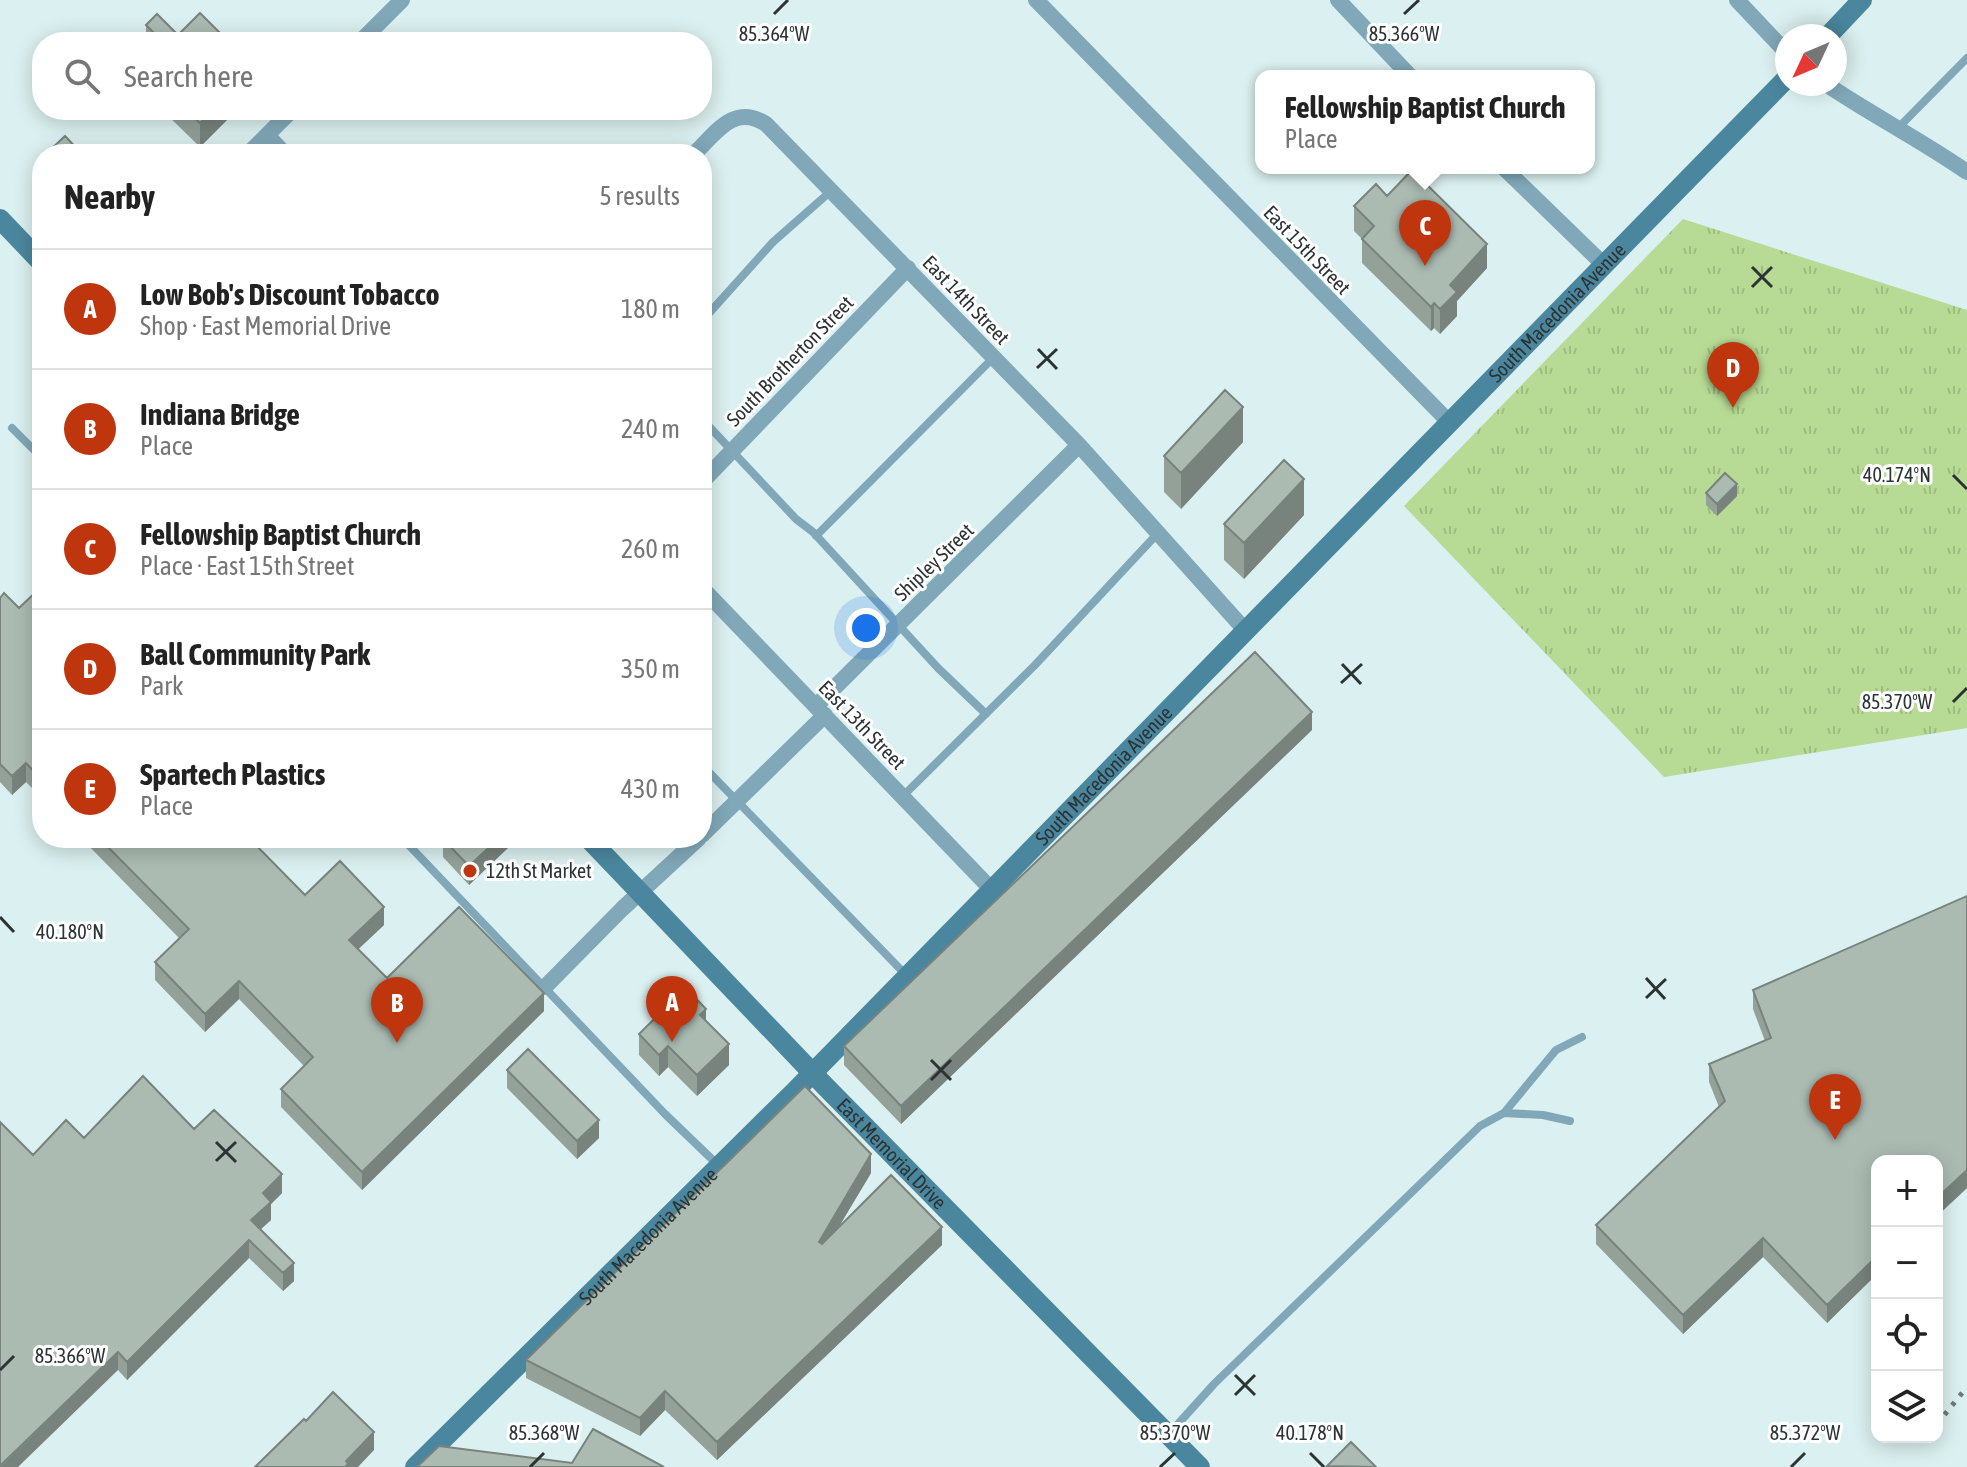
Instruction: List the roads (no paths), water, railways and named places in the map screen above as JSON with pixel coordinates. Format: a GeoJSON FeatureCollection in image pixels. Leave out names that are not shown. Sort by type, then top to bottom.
{"type":"FeatureCollection","features":[{"type":"Feature","properties":{"kind":"street"},"geometry":{"type":"LineString","coordinates":[[370,32],[402,0]]}},
{"type":"Feature","properties":{"kind":"street","name":"East 15th Street"},"geometry":{"type":"LineString","coordinates":[[1036,0],[1450,423]]}},
{"type":"Feature","properties":{"kind":"street"},"geometry":{"type":"LineString","coordinates":[[1338,0],[1404,70]]}},
{"type":"Feature","properties":{"kind":"street"},"geometry":{"type":"LineString","coordinates":[[1737,0],[1775,40]]}},
{"type":"Feature","properties":{"kind":"street"},"geometry":{"type":"LineString","coordinates":[[1839,24],[1862,0]]}},
{"type":"Feature","properties":{"kind":"street","name":"South Macedonia Avenue"},"geometry":{"type":"LineString","coordinates":[[415,1467],[813,1073],[1775,90]]}},
{"type":"Feature","properties":{"kind":"street"},"geometry":{"type":"LineString","coordinates":[[1843,96],[1967,172]]}},
{"type":"Feature","properties":{"kind":"street","name":"East 14th Street"},"geometry":{"type":"LineString","coordinates":[[704,144],[725,124],[746,115],[766,124],[1079,445],[1245,630]]}},
{"type":"Feature","properties":{"kind":"street"},"geometry":{"type":"LineString","coordinates":[[258,144],[282,120]]}},
{"type":"Feature","properties":{"kind":"street"},"geometry":{"type":"LineString","coordinates":[[267,135],[276,144]]}},
{"type":"Feature","properties":{"kind":"street"},"geometry":{"type":"LineString","coordinates":[[1510,174],[1604,265]]}},
{"type":"Feature","properties":{"kind":"street"},"geometry":{"type":"LineString","coordinates":[[0,219],[32,253]]}},
{"type":"Feature","properties":{"kind":"street","name":"South Brotherton Street"},"geometry":{"type":"LineString","coordinates":[[712,471],[908,268]]}},
{"type":"Feature","properties":{"kind":"street","name":"Shipley Street"},"geometry":{"type":"LineString","coordinates":[[712,825],[898,625],[1079,445]]}},
{"type":"Feature","properties":{"kind":"street","name":"East 13th Street"},"geometry":{"type":"LineString","coordinates":[[712,598],[992,890]]}},
{"type":"Feature","properties":{"kind":"street","name":"East Memorial Drive"},"geometry":{"type":"LineString","coordinates":[[597,848],[813,1073],[1200,1467]]}},
{"type":"Feature","properties":{"kind":"street","name":"Shipley Street"},"geometry":{"type":"LineString","coordinates":[[545,987],[687,848]]}},
{"type":"Feature","properties":{"kind":"lane"},"geometry":{"type":"LineString","coordinates":[[1898,128],[1967,58]]}},
{"type":"Feature","properties":{"kind":"lane"},"geometry":{"type":"LineString","coordinates":[[712,310],[773,242],[832,191]]}},
{"type":"Feature","properties":{"kind":"lane"},"geometry":{"type":"LineString","coordinates":[[816,536],[994,357]]}},
{"type":"Feature","properties":{"kind":"lane"},"geometry":{"type":"LineString","coordinates":[[12,428],[32,448]]}},
{"type":"Feature","properties":{"kind":"lane"},"geometry":{"type":"LineString","coordinates":[[712,430],[986,714]]}},
{"type":"Feature","properties":{"kind":"lane"},"geometry":{"type":"LineString","coordinates":[[902,796],[986,714],[1158,533]]}},
{"type":"Feature","properties":{"kind":"lane"},"geometry":{"type":"LineString","coordinates":[[712,776],[908,976]]}},
{"type":"Feature","properties":{"kind":"lane"},"geometry":{"type":"LineString","coordinates":[[412,848],[665,1114],[720,1167]]}},
{"type":"Feature","properties":{"kind":"lane"},"geometry":{"type":"LineString","coordinates":[[1169,1435],[1214,1384],[1480,1126],[1504,1113],[1556,1050],[1582,1037]]}},
{"type":"Feature","properties":{"kind":"lane"},"geometry":{"type":"LineString","coordinates":[[1504,1113],[1543,1115],[1570,1121]]}},
{"type":"Feature","properties":{"kind":"railway"},"geometry":{"type":"LineString","coordinates":[[1943,1417],[1967,1387]]}},
{"type":"Feature","properties":{"kind":"place","name":"Fellowship Baptist Church"},"geometry":{"type":"Point","coordinates":[1425,266]}},
{"type":"Feature","properties":{"kind":"place","name":"Ball Community Park"},"geometry":{"type":"Point","coordinates":[1733,408]}},
{"type":"Feature","properties":{"kind":"place","name":"12th St Market"},"geometry":{"type":"Point","coordinates":[470,871]}},
{"type":"Feature","properties":{"kind":"place","name":"Low Bob's Discount Tobacco"},"geometry":{"type":"Point","coordinates":[672,1042]}},
{"type":"Feature","properties":{"kind":"place","name":"Indiana Bridge"},"geometry":{"type":"Point","coordinates":[397,1043]}},
{"type":"Feature","properties":{"kind":"place","name":"Spartech Plastics"},"geometry":{"type":"Point","coordinates":[1835,1140]}}]}
